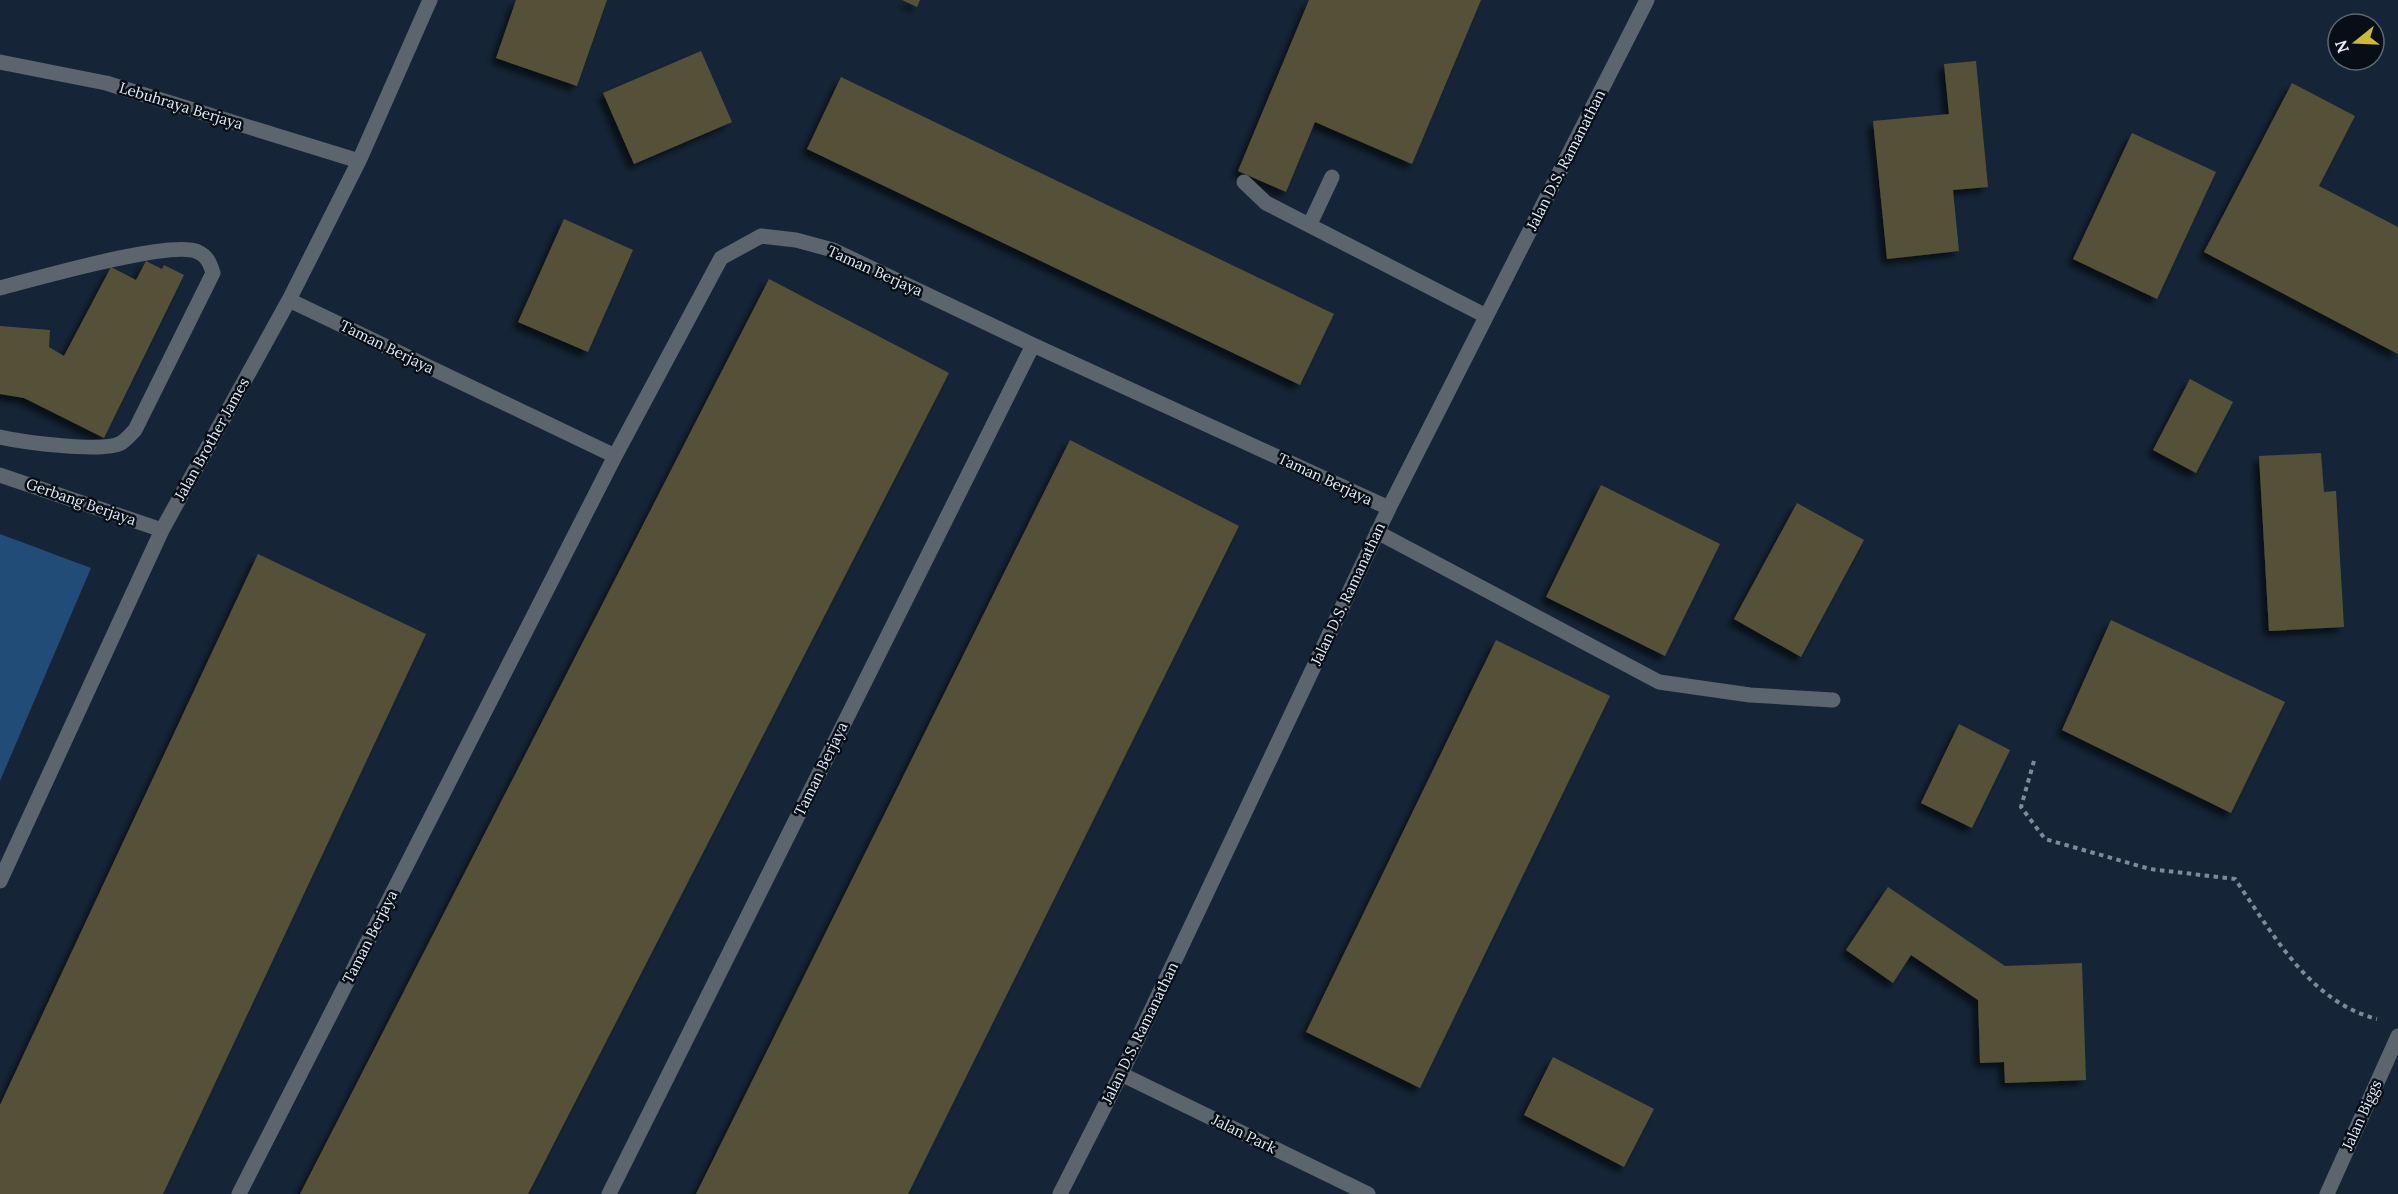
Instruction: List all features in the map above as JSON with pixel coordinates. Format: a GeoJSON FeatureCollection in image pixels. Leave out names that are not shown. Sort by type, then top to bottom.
{"type":"FeatureCollection","features":[{"type":"Feature","properties":{"kind":"street","name":"Jalan Brother James"},"geometry":{"type":"LineString","coordinates":[[0,881],[162,530],[288,300],[359,161],[430,0]]}},
{"type":"Feature","properties":{"kind":"street","name":"Jalan D.S. Ramanathan"},"geometry":{"type":"LineString","coordinates":[[1060,1194],[1121,1074],[1377,532],[1647,0]]}},
{"type":"Feature","properties":{"kind":"street","name":"Lebuhraya Berjaya"},"geometry":{"type":"LineString","coordinates":[[0,62],[105,83],[359,161]]}},
{"type":"Feature","properties":{"kind":"street"},"geometry":{"type":"LineString","coordinates":[[1310,224],[1332,177]]}},
{"type":"Feature","properties":{"kind":"street"},"geometry":{"type":"LineString","coordinates":[[1244,182],[1266,203],[1486,316]]}},
{"type":"Feature","properties":{"kind":"street","name":"Taman Berjaya"},"geometry":{"type":"LineString","coordinates":[[239,1194],[615,456],[721,258],[761,236],[796,240],[833,250],[1033,345],[1389,508]]}},
{"type":"Feature","properties":{"kind":"street"},"geometry":{"type":"LineString","coordinates":[[0,288],[115,260],[176,248],[196,251],[208,259],[213,273],[135,430],[121,443],[79,445],[24,442],[0,437]]}},
{"type":"Feature","properties":{"kind":"street","name":"Taman Berjaya"},"geometry":{"type":"LineString","coordinates":[[288,300],[615,456]]}},
{"type":"Feature","properties":{"kind":"street","name":"Taman Berjaya"},"geometry":{"type":"LineString","coordinates":[[609,1194],[1033,345]]}},
{"type":"Feature","properties":{"kind":"street","name":"Gerbang Berjaya"},"geometry":{"type":"LineString","coordinates":[[0,475],[162,530]]}},
{"type":"Feature","properties":{"kind":"street"},"geometry":{"type":"LineString","coordinates":[[1377,532],[1659,682],[1750,695],[1833,700]]}},
{"type":"Feature","properties":{"kind":"street","name":"Jalan Biggs"},"geometry":{"type":"LineString","coordinates":[[2327,1194],[2398,1036]]}},
{"type":"Feature","properties":{"kind":"street","name":"Jalan Park"},"geometry":{"type":"LineString","coordinates":[[1121,1074],[1368,1194]]}},
{"type":"Feature","properties":{"kind":"path"},"geometry":{"type":"LineString","coordinates":[[2034,761],[2021,807],[2045,838],[2150,869],[2235,879],[2285,951],[2329,998],[2359,1014],[2379,1019]]}},
{"type":"Feature","properties":{"kind":"shaded area"},"geometry":{"type":"Polygon","coordinates":[[[0,534],[91,568],[0,781],[0,534]]]}},
{"type":"Feature","properties":{"kind":"building"},"geometry":{"type":"Polygon","coordinates":[[[516,0],[607,0],[577,86],[496,58],[516,0]]]}},
{"type":"Feature","properties":{"kind":"building"},"geometry":{"type":"Polygon","coordinates":[[[902,0],[920,0],[917,7],[902,0]]]}},
{"type":"Feature","properties":{"kind":"building"},"geometry":{"type":"Polygon","coordinates":[[[1309,0],[1481,0],[1412,164],[1315,122],[1286,192],[1238,171],[1309,0]]]}},
{"type":"Feature","properties":{"kind":"building"},"geometry":{"type":"Polygon","coordinates":[[[701,51],[732,122],[634,164],[603,93],[701,51]]]}},
{"type":"Feature","properties":{"kind":"building"},"geometry":{"type":"Polygon","coordinates":[[[1976,61],[1988,187],[1953,190],[1959,251],[1887,259],[1873,121],[1949,114],[1944,64],[1976,61]]]}},
{"type":"Feature","properties":{"kind":"building"},"geometry":{"type":"Polygon","coordinates":[[[841,77],[1334,314],[1300,385],[807,149],[841,77]]]}},
{"type":"Feature","properties":{"kind":"building"},"geometry":{"type":"Polygon","coordinates":[[[2292,83],[2355,116],[2319,186],[2398,227],[2398,354],[2204,252],[2292,83]]]}},
{"type":"Feature","properties":{"kind":"building"},"geometry":{"type":"Polygon","coordinates":[[[2132,133],[2216,172],[2157,299],[2073,259],[2132,133]]]}},
{"type":"Feature","properties":{"kind":"building"},"geometry":{"type":"Polygon","coordinates":[[[564,219],[633,250],[588,352],[518,322],[564,219]]]}},
{"type":"Feature","properties":{"kind":"building"},"geometry":{"type":"Polygon","coordinates":[[[146,261],[162,269],[164,265],[184,275],[104,438],[24,398],[0,394],[0,326],[50,330],[49,347],[64,356],[111,267],[136,280],[146,261]]]}},
{"type":"Feature","properties":{"kind":"building"},"geometry":{"type":"Polygon","coordinates":[[[769,279],[949,373],[528,1194],[300,1194],[769,279]]]}},
{"type":"Feature","properties":{"kind":"building"},"geometry":{"type":"Polygon","coordinates":[[[2190,379],[2233,402],[2196,473],[2153,450],[2190,379]]]}},
{"type":"Feature","properties":{"kind":"building"},"geometry":{"type":"Polygon","coordinates":[[[1070,440],[1239,526],[908,1194],[696,1194],[1070,440]]]}},
{"type":"Feature","properties":{"kind":"building"},"geometry":{"type":"Polygon","coordinates":[[[2321,453],[2324,492],[2336,491],[2344,627],[2269,631],[2259,456],[2321,453]]]}},
{"type":"Feature","properties":{"kind":"building"},"geometry":{"type":"Polygon","coordinates":[[[1601,485],[1720,544],[1665,656],[1546,597],[1601,485]]]}},
{"type":"Feature","properties":{"kind":"building"},"geometry":{"type":"Polygon","coordinates":[[[1797,503],[1864,540],[1801,657],[1734,619],[1797,503]]]}},
{"type":"Feature","properties":{"kind":"building"},"geometry":{"type":"Polygon","coordinates":[[[258,554],[426,634],[163,1194],[0,1194],[0,1105],[258,554]]]}},
{"type":"Feature","properties":{"kind":"building"},"geometry":{"type":"Polygon","coordinates":[[[2111,620],[2285,702],[2231,813],[2062,730],[2111,620]]]}},
{"type":"Feature","properties":{"kind":"building"},"geometry":{"type":"Polygon","coordinates":[[[1496,640],[1610,696],[1420,1088],[1306,1032],[1496,640]]]}},
{"type":"Feature","properties":{"kind":"building"},"geometry":{"type":"Polygon","coordinates":[[[1959,724],[2010,750],[1972,828],[1921,803],[1959,724]]]}},
{"type":"Feature","properties":{"kind":"building"},"geometry":{"type":"Polygon","coordinates":[[[1888,887],[2005,966],[2082,963],[2086,1080],[2005,1083],[2004,1062],[1980,1063],[1978,1000],[1911,955],[1893,983],[1846,950],[1888,887]]]}},
{"type":"Feature","properties":{"kind":"building"},"geometry":{"type":"Polygon","coordinates":[[[1553,1057],[1654,1109],[1624,1167],[1524,1115],[1553,1057]]]}}]}
